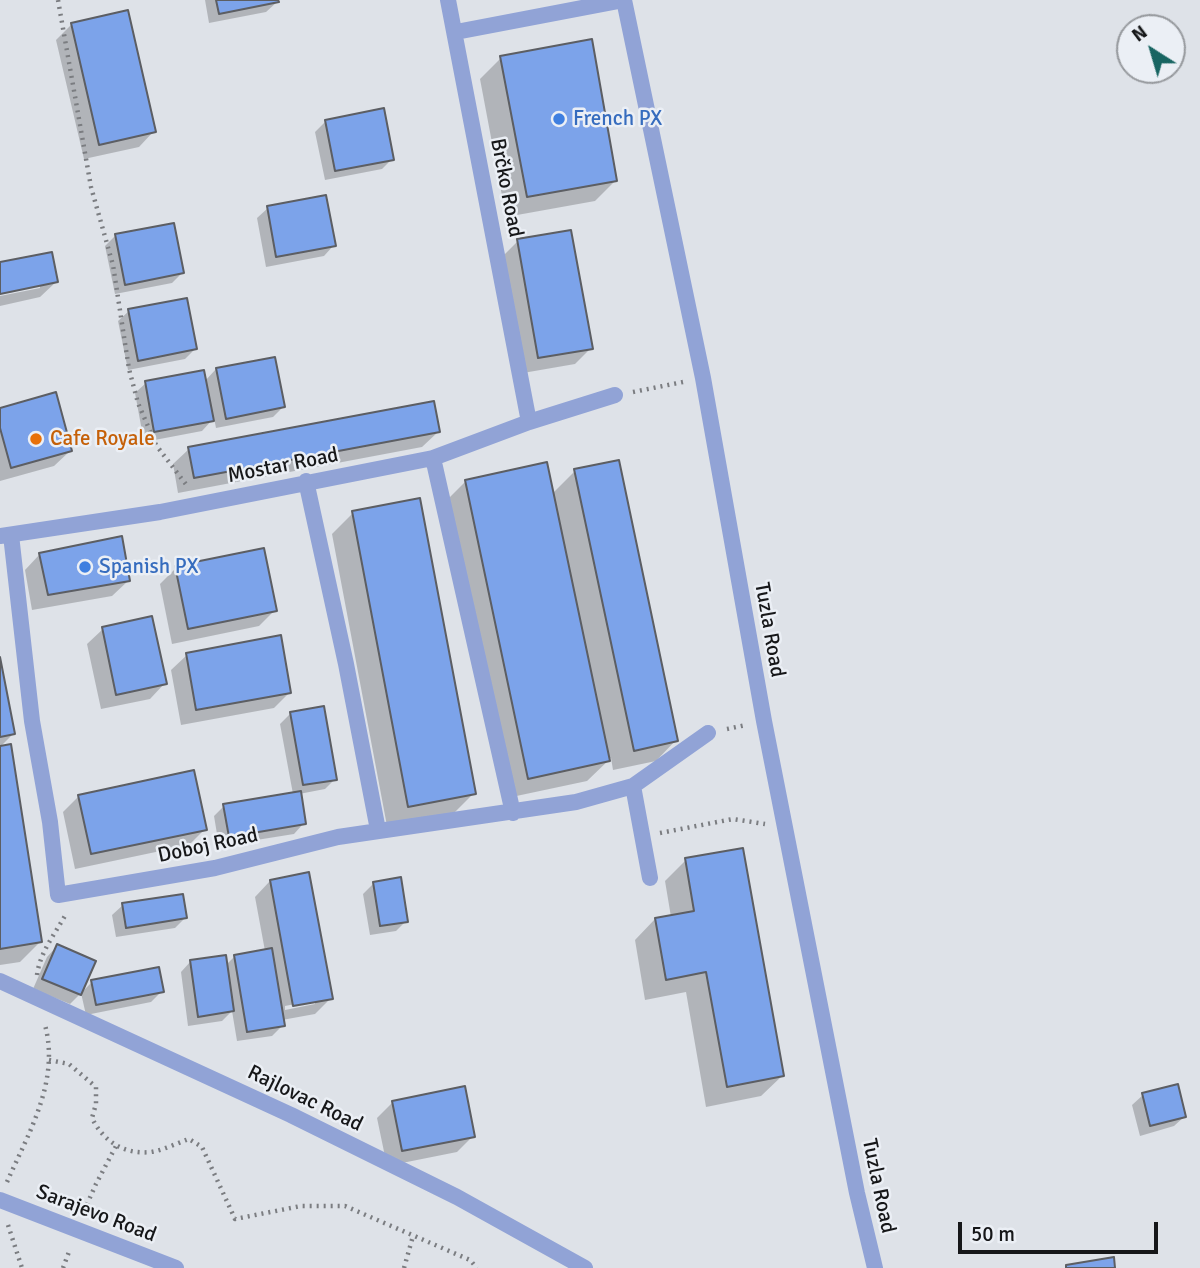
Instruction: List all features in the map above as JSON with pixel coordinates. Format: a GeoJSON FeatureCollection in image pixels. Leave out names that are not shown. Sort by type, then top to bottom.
{"type":"FeatureCollection","features":[{"type":"Feature","properties":{"kind":"lane","name":"Brčko Road"},"geometry":{"type":"LineString","coordinates":[[448,0],[529,422]]}},
{"type":"Feature","properties":{"kind":"lane"},"geometry":{"type":"LineString","coordinates":[[456,32],[624,0]]}},
{"type":"Feature","properties":{"kind":"lane","name":"Tuzla Road"},"geometry":{"type":"LineString","coordinates":[[624,0],[704,378],[764,721],[857,1193],[875,1268]]}},
{"type":"Feature","properties":{"kind":"lane","name":"Mostar Road"},"geometry":{"type":"LineString","coordinates":[[6,535],[195,505],[433,458],[529,422],[615,395]]}},
{"type":"Feature","properties":{"kind":"lane"},"geometry":{"type":"LineString","coordinates":[[433,458],[513,813]]}},
{"type":"Feature","properties":{"kind":"lane"},"geometry":{"type":"LineString","coordinates":[[306,481],[346,664],[378,830]]}},
{"type":"Feature","properties":{"kind":"lane"},"geometry":{"type":"LineString","coordinates":[[6,535],[32,721],[50,822],[58,895],[78,891]]}},
{"type":"Feature","properties":{"kind":"lane","name":"Doboj Road"},"geometry":{"type":"LineString","coordinates":[[78,891],[215,868],[338,837],[576,802],[633,786],[708,733]]}},
{"type":"Feature","properties":{"kind":"lane"},"geometry":{"type":"LineString","coordinates":[[633,786],[650,878]]}},
{"type":"Feature","properties":{"kind":"lane","name":"Rajlovac Road"},"geometry":{"type":"LineString","coordinates":[[0,981],[291,1115],[457,1197],[585,1268]]}},
{"type":"Feature","properties":{"kind":"lane","name":"Sarajevo Road"},"geometry":{"type":"LineString","coordinates":[[2,1194],[77,1229],[176,1268]]}},
{"type":"Feature","properties":{"kind":"path"},"geometry":{"type":"LineString","coordinates":[[58,0],[92,187],[113,265],[138,403],[156,445],[189,488],[195,505]]}},
{"type":"Feature","properties":{"kind":"path"},"geometry":{"type":"LineString","coordinates":[[615,395],[704,378]]}},
{"type":"Feature","properties":{"kind":"path"},"geometry":{"type":"LineString","coordinates":[[708,733],[764,721]]}},
{"type":"Feature","properties":{"kind":"path"},"geometry":{"type":"LineString","coordinates":[[642,836],[733,819],[763,825],[785,821]]}},
{"type":"Feature","properties":{"kind":"path"},"geometry":{"type":"LineString","coordinates":[[2,1194],[40,1107],[50,1070],[49,1042],[37,980],[38,966],[78,891]]}},
{"type":"Feature","properties":{"kind":"path"},"geometry":{"type":"LineString","coordinates":[[49,1060],[69,1064],[96,1087],[96,1104],[92,1118],[99,1133],[117,1146],[133,1151],[152,1152],[189,1139],[202,1147],[235,1219],[301,1206],[345,1206],[396,1226],[470,1261],[477,1268]]}},
{"type":"Feature","properties":{"kind":"path"},"geometry":{"type":"LineString","coordinates":[[63,1268],[96,1184],[117,1146]]}},
{"type":"Feature","properties":{"kind":"path"},"geometry":{"type":"LineString","coordinates":[[7,1224],[22,1268]]}},
{"type":"Feature","properties":{"kind":"path"},"geometry":{"type":"LineString","coordinates":[[404,1268],[413,1236]]}},
{"type":"Feature","properties":{"kind":"building"},"geometry":{"type":"Polygon","coordinates":[[[216,0],[278,0],[279,2],[219,14],[216,0]]]}},
{"type":"Feature","properties":{"kind":"building"},"geometry":{"type":"Polygon","coordinates":[[[128,10],[156,132],[99,145],[71,23],[128,10]]]}},
{"type":"Feature","properties":{"kind":"building","name":"French PX"},"geometry":{"type":"Polygon","coordinates":[[[592,39],[617,181],[527,197],[500,56],[592,39]]]}},
{"type":"Feature","properties":{"kind":"building"},"geometry":{"type":"Polygon","coordinates":[[[384,108],[394,160],[335,171],[325,120],[384,108]]]}},
{"type":"Feature","properties":{"kind":"building"},"geometry":{"type":"Polygon","coordinates":[[[326,195],[336,246],[276,257],[267,206],[326,195]]]}},
{"type":"Feature","properties":{"kind":"building"},"geometry":{"type":"Polygon","coordinates":[[[174,223],[184,273],[125,285],[115,234],[174,223]]]}},
{"type":"Feature","properties":{"kind":"building"},"geometry":{"type":"Polygon","coordinates":[[[571,230],[593,349],[538,358],[517,239],[571,230]]]}},
{"type":"Feature","properties":{"kind":"building"},"geometry":{"type":"Polygon","coordinates":[[[52,252],[58,282],[0,294],[0,262],[52,252]]]}},
{"type":"Feature","properties":{"kind":"building"},"geometry":{"type":"Polygon","coordinates":[[[187,298],[197,349],[138,361],[128,309],[187,298]]]}},
{"type":"Feature","properties":{"kind":"building"},"geometry":{"type":"Polygon","coordinates":[[[275,357],[285,407],[226,419],[216,368],[275,357]]]}},
{"type":"Feature","properties":{"kind":"building"},"geometry":{"type":"Polygon","coordinates":[[[204,370],[214,421],[154,432],[145,381],[204,370]]]}},
{"type":"Feature","properties":{"kind":"building","name":"Cafe Royale"},"geometry":{"type":"Polygon","coordinates":[[[56,392],[72,451],[11,468],[0,428],[0,408],[56,392]]]}},
{"type":"Feature","properties":{"kind":"building"},"geometry":{"type":"Polygon","coordinates":[[[434,401],[440,432],[194,478],[188,447],[434,401]]]}},
{"type":"Feature","properties":{"kind":"building"},"geometry":{"type":"Polygon","coordinates":[[[619,460],[678,741],[634,751],[574,469],[619,460]]]}},
{"type":"Feature","properties":{"kind":"building"},"geometry":{"type":"Polygon","coordinates":[[[547,462],[610,761],[528,779],[465,480],[547,462]]]}},
{"type":"Feature","properties":{"kind":"building"},"geometry":{"type":"Polygon","coordinates":[[[420,498],[476,794],[408,807],[352,511],[420,498]]]}},
{"type":"Feature","properties":{"kind":"building","name":"Spanish PX"},"geometry":{"type":"Polygon","coordinates":[[[122,536],[130,581],[48,595],[39,553],[122,536]]]}},
{"type":"Feature","properties":{"kind":"building"},"geometry":{"type":"Polygon","coordinates":[[[264,548],[277,611],[188,629],[175,566],[264,548]]]}},
{"type":"Feature","properties":{"kind":"building"},"geometry":{"type":"Polygon","coordinates":[[[152,616],[167,684],[116,695],[102,627],[152,616]]]}},
{"type":"Feature","properties":{"kind":"building"},"geometry":{"type":"Polygon","coordinates":[[[281,635],[291,693],[196,710],[186,653],[281,635]]]}},
{"type":"Feature","properties":{"kind":"building"},"geometry":{"type":"Polygon","coordinates":[[[0,657],[15,734],[0,737],[0,657]]]}},
{"type":"Feature","properties":{"kind":"building"},"geometry":{"type":"Polygon","coordinates":[[[324,706],[337,780],[303,785],[290,712],[324,706]]]}},
{"type":"Feature","properties":{"kind":"building"},"geometry":{"type":"Polygon","coordinates":[[[11,744],[42,942],[0,949],[0,746],[11,744]]]}},
{"type":"Feature","properties":{"kind":"building"},"geometry":{"type":"Polygon","coordinates":[[[194,770],[207,830],[91,854],[78,795],[194,770]]]}},
{"type":"Feature","properties":{"kind":"building"},"geometry":{"type":"Polygon","coordinates":[[[301,791],[306,824],[229,837],[223,804],[301,791]]]}},
{"type":"Feature","properties":{"kind":"building"},"geometry":{"type":"Polygon","coordinates":[[[743,848],[784,1076],[727,1087],[706,972],[666,980],[655,918],[694,911],[685,858],[743,848]]]}},
{"type":"Feature","properties":{"kind":"building"},"geometry":{"type":"Polygon","coordinates":[[[309,872],[333,999],[293,1006],[270,880],[309,872]]]}},
{"type":"Feature","properties":{"kind":"building"},"geometry":{"type":"Polygon","coordinates":[[[401,877],[408,922],[380,926],[373,882],[401,877]]]}},
{"type":"Feature","properties":{"kind":"building"},"geometry":{"type":"Polygon","coordinates":[[[183,894],[187,918],[126,928],[122,903],[183,894]]]}},
{"type":"Feature","properties":{"kind":"building"},"geometry":{"type":"Polygon","coordinates":[[[57,944],[96,961],[81,995],[42,979],[57,944]]]}},
{"type":"Feature","properties":{"kind":"building"},"geometry":{"type":"Polygon","coordinates":[[[272,948],[285,1026],[247,1032],[234,955],[272,948]]]}},
{"type":"Feature","properties":{"kind":"building"},"geometry":{"type":"Polygon","coordinates":[[[226,955],[234,1011],[198,1017],[190,960],[226,955]]]}},
{"type":"Feature","properties":{"kind":"building"},"geometry":{"type":"Polygon","coordinates":[[[159,967],[164,992],[96,1005],[91,980],[159,967]]]}},
{"type":"Feature","properties":{"kind":"building"},"geometry":{"type":"Polygon","coordinates":[[[1178,1084],[1186,1117],[1150,1126],[1142,1093],[1178,1084]]]}},
{"type":"Feature","properties":{"kind":"building"},"geometry":{"type":"Polygon","coordinates":[[[465,1086],[475,1137],[402,1151],[392,1101],[465,1086]]]}},
{"type":"Feature","properties":{"kind":"building"},"geometry":{"type":"Polygon","coordinates":[[[1114,1257],[1115,1268],[1066,1268],[1066,1265],[1114,1257]]]}},
{"type":"Feature","properties":{"kind":"place","name":"French PX"},"geometry":{"type":"Point","coordinates":[559,119]}},
{"type":"Feature","properties":{"kind":"place","name":"Cafe Royale"},"geometry":{"type":"Point","coordinates":[36,439]}},
{"type":"Feature","properties":{"kind":"place","name":"Spanish PX"},"geometry":{"type":"Point","coordinates":[85,567]}}]}
